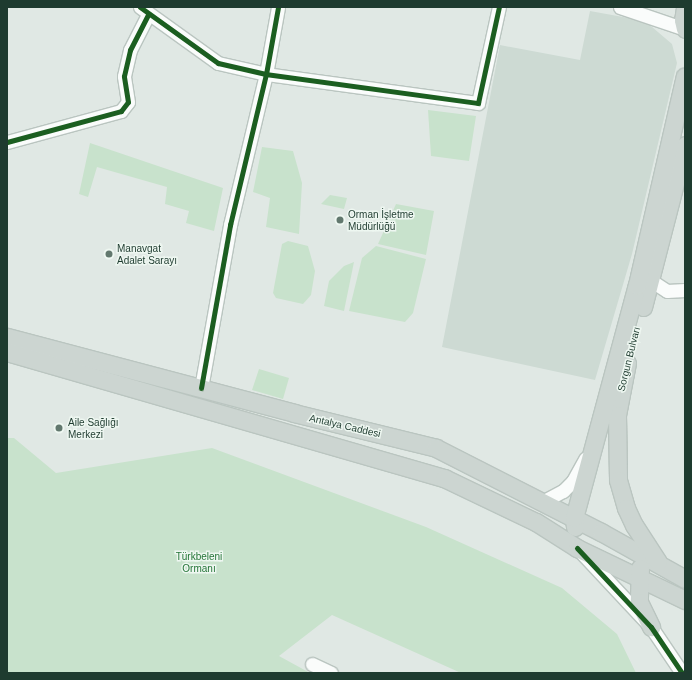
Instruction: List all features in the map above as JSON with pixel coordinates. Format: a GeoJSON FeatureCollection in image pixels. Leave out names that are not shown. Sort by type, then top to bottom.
{"type":"FeatureCollection","features":[{"type":"Feature","properties":{"kind":"main road"},"geometry":{"type":"LineString","coordinates":[[685,8],[683,20],[685,29]]}},
{"type":"Feature","properties":{"kind":"main road","name":"Sorgun Bulvarı"},"geometry":{"type":"LineString","coordinates":[[577,548],[574,518],[592,446],[637,285],[685,76]]}},
{"type":"Feature","properties":{"kind":"main road","name":"Sorgun Bulvarı"},"geometry":{"type":"LineString","coordinates":[[662,567],[634,525],[618,480],[617,415],[622,384],[685,145]]}},
{"type":"Feature","properties":{"kind":"main road","name":"Antalya Caddesi"},"geometry":{"type":"LineString","coordinates":[[7,337],[436,448],[574,518],[685,580]]}},
{"type":"Feature","properties":{"kind":"main road","name":"Antalya Caddesi"},"geometry":{"type":"LineString","coordinates":[[7,352],[444,478],[536,522],[577,548],[685,600]]}},
{"type":"Feature","properties":{"kind":"main road"},"geometry":{"type":"LineString","coordinates":[[634,525],[639,553],[641,578],[638,602],[651,627]]}},
{"type":"Feature","properties":{"kind":"street"},"geometry":{"type":"LineString","coordinates":[[201,388],[230,225],[266,74],[278,7]]}},
{"type":"Feature","properties":{"kind":"street"},"geometry":{"type":"LineString","coordinates":[[7,142],[121,111],[128,102],[124,76],[130,50],[144,11],[218,63],[266,74],[478,103],[499,7]]}},
{"type":"Feature","properties":{"kind":"street"},"geometry":{"type":"LineString","coordinates":[[620,7],[685,29]]}},
{"type":"Feature","properties":{"kind":"street"},"geometry":{"type":"LineString","coordinates":[[650,280],[668,291],[685,290]]}},
{"type":"Feature","properties":{"kind":"street","name":"Sorgun Bulvarı"},"geometry":{"type":"LineString","coordinates":[[542,502],[563,491],[573,480],[592,446]]}},
{"type":"Feature","properties":{"kind":"street"},"geometry":{"type":"LineString","coordinates":[[577,548],[651,627],[682,673]]}},
{"type":"Feature","properties":{"kind":"street"},"geometry":{"type":"LineString","coordinates":[[312,664],[331,673]]}},
{"type":"Feature","properties":{"kind":"shaded area"},"geometry":{"type":"Polygon","coordinates":[[[590,11],[645,21],[672,44],[677,63],[632,254],[595,380],[442,347],[500,45],[580,60],[590,11]]]}},
{"type":"Feature","properties":{"kind":"green space"},"geometry":{"type":"Polygon","coordinates":[[[428,110],[476,116],[469,161],[431,156],[428,110]]]}},
{"type":"Feature","properties":{"kind":"green space"},"geometry":{"type":"Polygon","coordinates":[[[90,143],[223,188],[214,231],[186,223],[189,211],[165,204],[167,187],[97,167],[88,197],[79,194],[90,143]]]}},
{"type":"Feature","properties":{"kind":"green space"},"geometry":{"type":"Polygon","coordinates":[[[262,147],[293,151],[302,183],[299,234],[266,227],[270,198],[253,192],[262,147]]]}},
{"type":"Feature","properties":{"kind":"green space"},"geometry":{"type":"Polygon","coordinates":[[[330,195],[347,198],[344,209],[321,204],[330,195]]]}},
{"type":"Feature","properties":{"kind":"green space"},"geometry":{"type":"Polygon","coordinates":[[[396,204],[434,211],[426,255],[378,244],[396,204]]]}},
{"type":"Feature","properties":{"kind":"green space"},"geometry":{"type":"Polygon","coordinates":[[[288,241],[308,246],[315,271],[311,295],[303,304],[276,298],[273,293],[282,244],[288,241]]]}},
{"type":"Feature","properties":{"kind":"green space"},"geometry":{"type":"Polygon","coordinates":[[[376,246],[426,259],[413,313],[405,322],[349,311],[362,258],[376,246]]]}},
{"type":"Feature","properties":{"kind":"green space"},"geometry":{"type":"Polygon","coordinates":[[[354,262],[344,311],[324,306],[329,281],[344,266],[354,262]]]}},
{"type":"Feature","properties":{"kind":"green space"},"geometry":{"type":"Polygon","coordinates":[[[259,369],[289,378],[283,399],[252,390],[259,369]]]}},
{"type":"Feature","properties":{"kind":"green space","name":"Türkbeleni Ormanı"},"geometry":{"type":"Polygon","coordinates":[[[7,438],[14,438],[56,473],[212,448],[426,527],[562,588],[617,634],[636,673],[461,673],[332,615],[279,656],[310,673],[7,673],[7,438]]]}},
{"type":"Feature","properties":{"kind":"cycle path"},"geometry":{"type":"LineString","coordinates":[[140,7],[218,63],[266,74],[478,103],[499,7]]}},
{"type":"Feature","properties":{"kind":"cycle path"},"geometry":{"type":"LineString","coordinates":[[201,388],[230,225],[266,74],[278,7]]}},
{"type":"Feature","properties":{"kind":"cycle path"},"geometry":{"type":"LineString","coordinates":[[7,142],[121,111],[128,102],[124,76],[130,50],[148,15]]}},
{"type":"Feature","properties":{"kind":"cycle path"},"geometry":{"type":"LineString","coordinates":[[577,548],[651,627],[682,673]]}},
{"type":"Feature","properties":{"kind":"place","name":"Orman İşletme Müdürlüğü"},"geometry":{"type":"Point","coordinates":[340,220]}},
{"type":"Feature","properties":{"kind":"place","name":"Manavgat Adalet Sarayı"},"geometry":{"type":"Point","coordinates":[109,254]}},
{"type":"Feature","properties":{"kind":"place","name":"Aile Sağlığı Merkezi"},"geometry":{"type":"Point","coordinates":[59,428]}}]}
